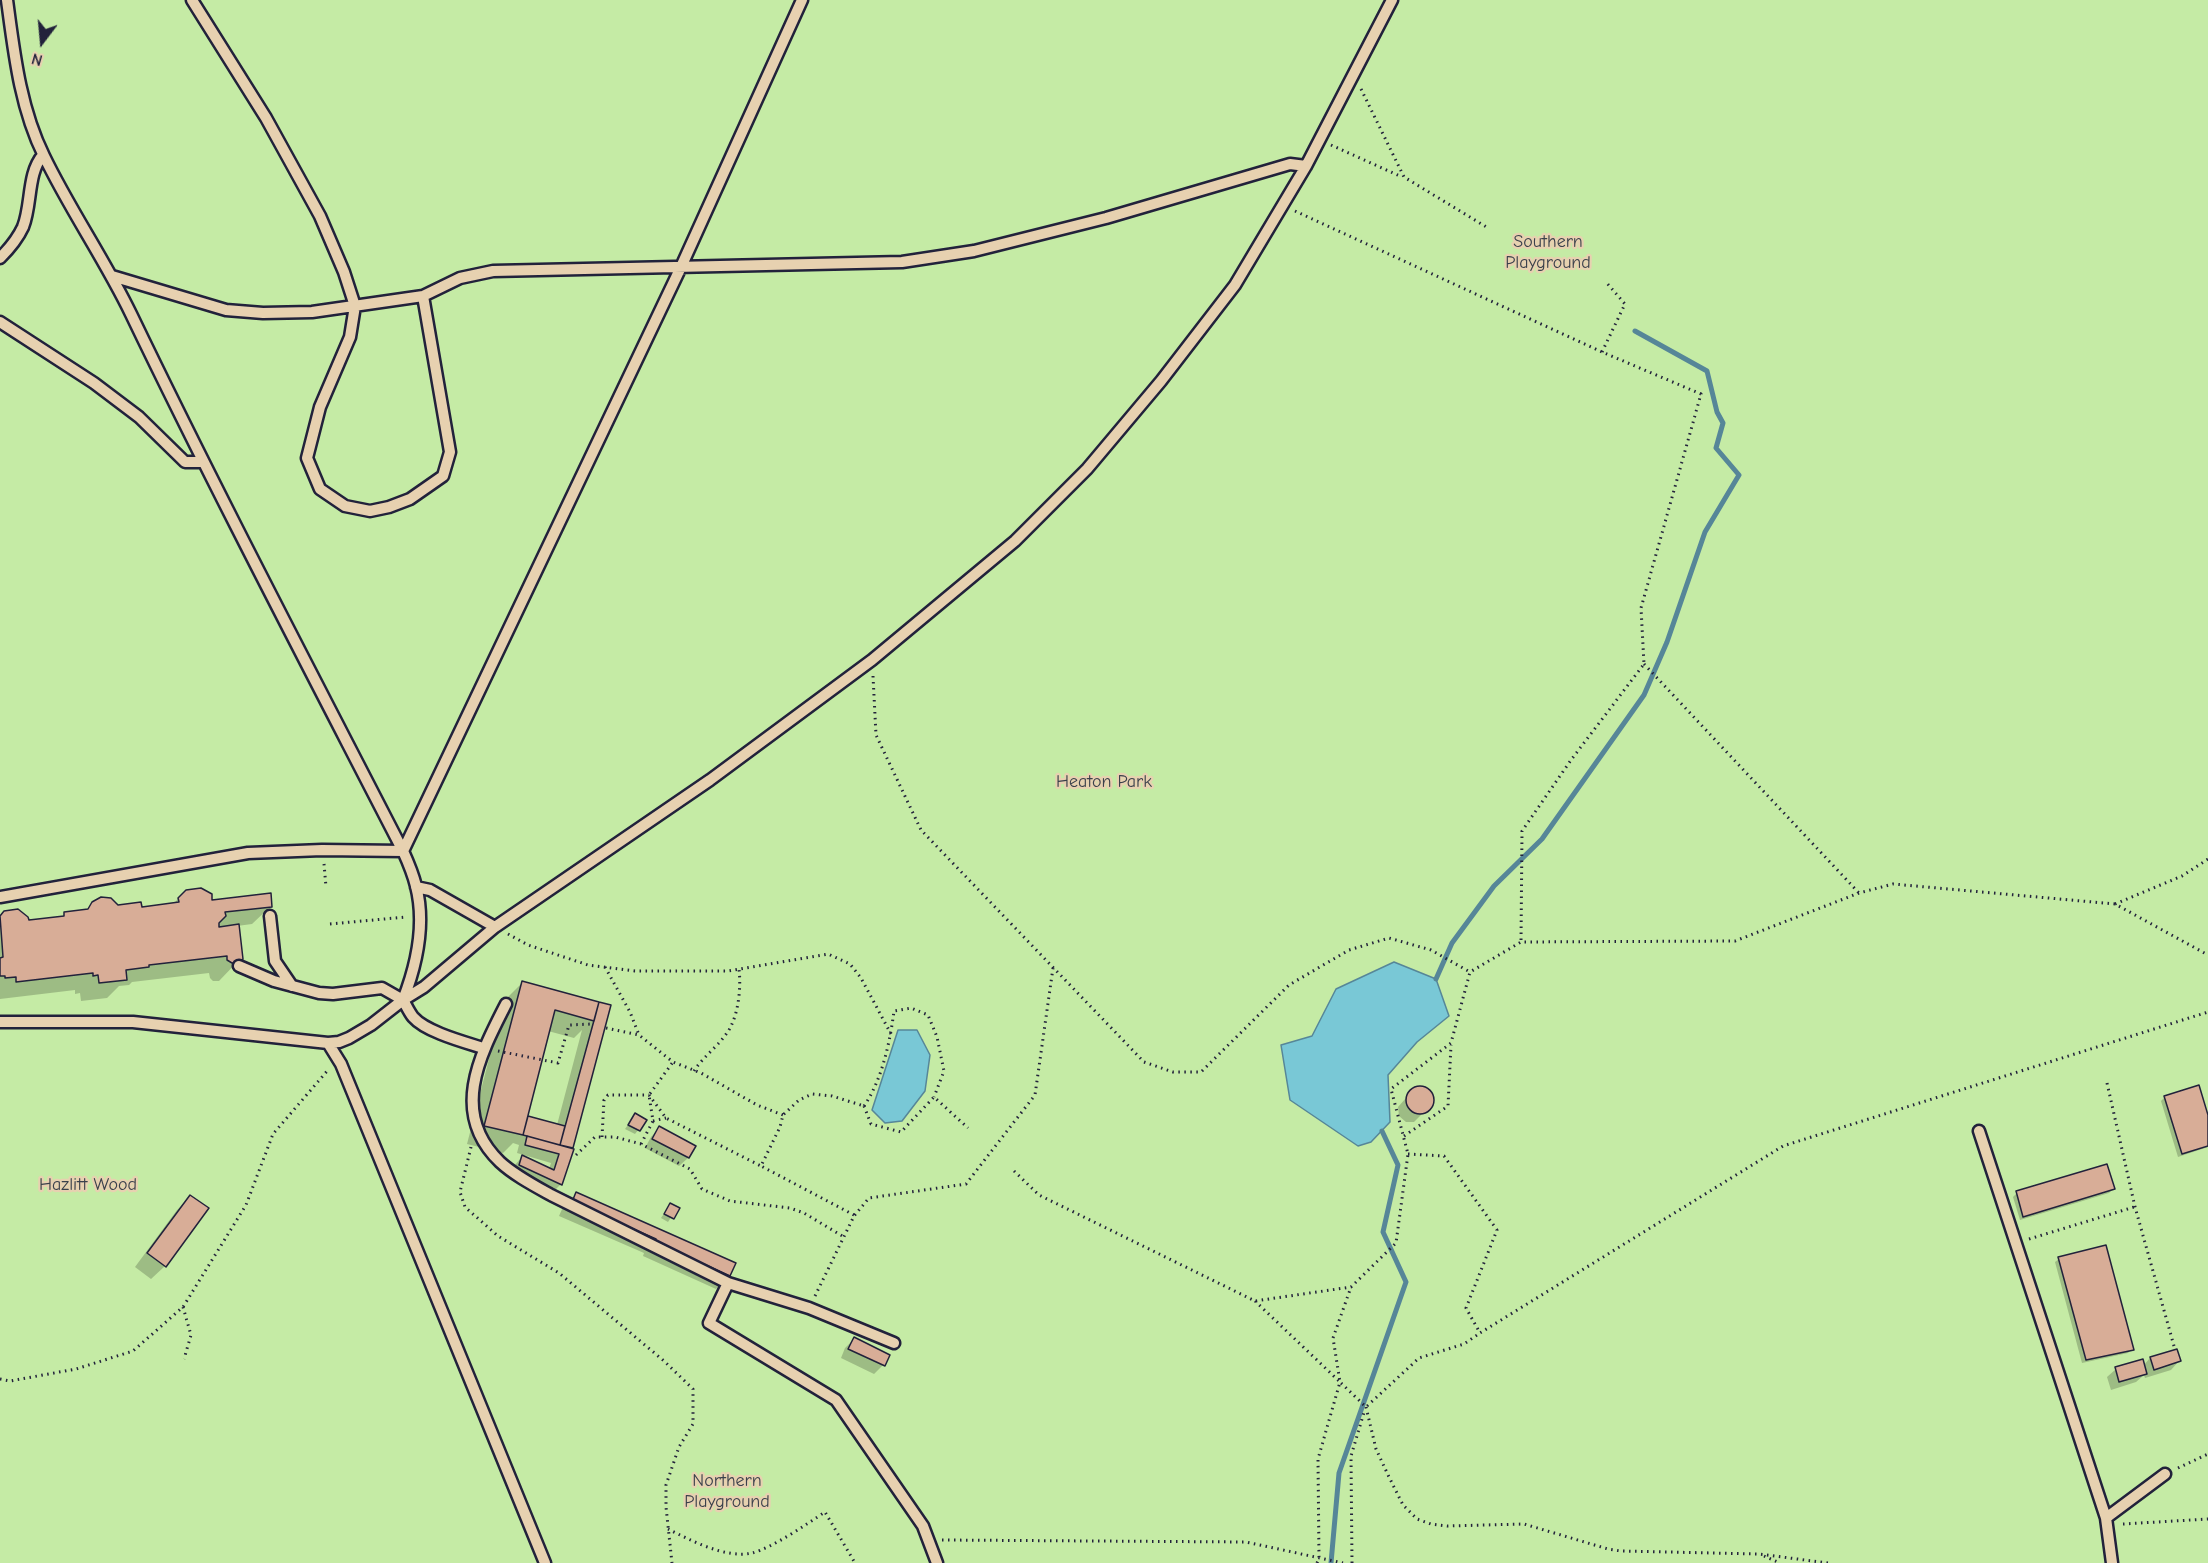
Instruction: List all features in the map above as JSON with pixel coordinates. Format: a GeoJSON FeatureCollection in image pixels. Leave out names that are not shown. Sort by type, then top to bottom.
{"type":"FeatureCollection","features":[{"type":"Feature","properties":{"kind":"lane"},"geometry":{"type":"LineString","coordinates":[[7,0],[15,58],[27,112],[43,155],[112,276],[202,462],[403,850],[416,888],[420,946],[403,1000]]}},
{"type":"Feature","properties":{"kind":"lane"},"geometry":{"type":"LineString","coordinates":[[192,0],[266,117],[320,216],[344,272],[355,306],[350,337],[320,407],[307,458],[320,489],[345,506],[369,511],[389,507],[410,499],[443,476],[450,452],[423,296]]}},
{"type":"Feature","properties":{"kind":"lane"},"geometry":{"type":"LineString","coordinates":[[403,850],[681,267],[802,0]]}},
{"type":"Feature","properties":{"kind":"lane"},"geometry":{"type":"LineString","coordinates":[[0,1022],[134,1022],[328,1043],[339,1042],[371,1025],[424,987],[495,927],[710,780],[872,660],[1015,542],[1087,469],[1161,381],[1235,285],[1306,166],[1392,0]]}},
{"type":"Feature","properties":{"kind":"lane"},"geometry":{"type":"LineString","coordinates":[[0,258],[14,244],[23,226],[36,163],[43,155]]}},
{"type":"Feature","properties":{"kind":"lane"},"geometry":{"type":"LineString","coordinates":[[112,276],[226,310],[263,313],[312,312],[423,296],[460,278],[493,271],[902,262],[974,251],[1106,218],[1290,164],[1306,166]]}},
{"type":"Feature","properties":{"kind":"lane"},"geometry":{"type":"LineString","coordinates":[[0,322],[94,382],[139,417],[185,462],[202,462]]}},
{"type":"Feature","properties":{"kind":"lane"},"geometry":{"type":"LineString","coordinates":[[0,897],[248,853],[403,850]]}},
{"type":"Feature","properties":{"kind":"lane"},"geometry":{"type":"LineString","coordinates":[[416,888],[430,890],[495,927]]}},
{"type":"Feature","properties":{"kind":"lane"},"geometry":{"type":"LineString","coordinates":[[270,916],[275,961],[292,986]]}},
{"type":"Feature","properties":{"kind":"lane"},"geometry":{"type":"LineString","coordinates":[[239,966],[292,986],[319,993],[333,994],[382,988],[403,1000],[413,1018],[423,1024],[483,1048]]}},
{"type":"Feature","properties":{"kind":"lane"},"geometry":{"type":"LineString","coordinates":[[506,1004],[483,1048],[471,1091],[472,1109],[477,1127],[487,1146],[500,1162],[525,1180],[728,1283],[809,1308],[894,1343]]}},
{"type":"Feature","properties":{"kind":"lane"},"geometry":{"type":"LineString","coordinates":[[328,1043],[341,1064],[545,1563]]}},
{"type":"Feature","properties":{"kind":"lane"},"geometry":{"type":"LineString","coordinates":[[1979,1131],[2107,1521],[2112,1563]]}},
{"type":"Feature","properties":{"kind":"lane"},"geometry":{"type":"LineString","coordinates":[[728,1283],[709,1323],[836,1400],[923,1526],[937,1563]]}},
{"type":"Feature","properties":{"kind":"lane"},"geometry":{"type":"LineString","coordinates":[[2107,1521],[2165,1474]]}},
{"type":"Feature","properties":{"kind":"path"},"geometry":{"type":"LineString","coordinates":[[1354,74],[1404,177]]}},
{"type":"Feature","properties":{"kind":"path"},"geometry":{"type":"LineString","coordinates":[[1319,140],[1404,177],[1488,228]]}},
{"type":"Feature","properties":{"kind":"path"},"geometry":{"type":"LineString","coordinates":[[1283,206],[1602,352],[1701,394],[1641,608],[1644,665],[1571,760],[1522,831],[1521,942]]}},
{"type":"Feature","properties":{"kind":"path"},"geometry":{"type":"LineString","coordinates":[[1602,352],[1625,304],[1606,282]]}},
{"type":"Feature","properties":{"kind":"path"},"geometry":{"type":"LineString","coordinates":[[872,660],[876,735],[921,830],[1144,1062],[1173,1072],[1201,1072],[1289,985],[1349,950],[1389,938],[1431,950],[1470,972]]}},
{"type":"Feature","properties":{"kind":"path"},"geometry":{"type":"LineString","coordinates":[[1644,665],[1859,893]]}},
{"type":"Feature","properties":{"kind":"path"},"geometry":{"type":"LineString","coordinates":[[2115,904],[2182,876],[2208,859]]}},
{"type":"Feature","properties":{"kind":"path"},"geometry":{"type":"LineString","coordinates":[[325,874],[326,886]]}},
{"type":"Feature","properties":{"kind":"path"},"geometry":{"type":"LineString","coordinates":[[1404,1136],[1448,1106],[1451,1043],[1470,972],[1521,942],[1736,941],[1859,893],[1893,884],[2115,904],[2208,955]]}},
{"type":"Feature","properties":{"kind":"path"},"geometry":{"type":"LineString","coordinates":[[330,924],[405,917]]}},
{"type":"Feature","properties":{"kind":"path"},"geometry":{"type":"LineString","coordinates":[[495,927],[528,945],[588,965],[635,971],[681,972],[739,969],[828,954],[850,964],[891,1034]]}},
{"type":"Feature","properties":{"kind":"path"},"geometry":{"type":"LineString","coordinates":[[605,967],[630,1012],[639,1035]]}},
{"type":"Feature","properties":{"kind":"path"},"geometry":{"type":"LineString","coordinates":[[809,1308],[854,1216],[869,1198],[966,1184],[1035,1095],[1053,968]]}},
{"type":"Feature","properties":{"kind":"path"},"geometry":{"type":"LineString","coordinates":[[694,1071],[731,1026],[741,988],[739,969]]}},
{"type":"Feature","properties":{"kind":"path"},"geometry":{"type":"LineString","coordinates":[[761,1166],[780,1127],[783,1115],[799,1100],[812,1094],[832,1096],[864,1107],[871,1124],[901,1132],[934,1097],[944,1071],[938,1037],[928,1015],[911,1008],[894,1011],[891,1034],[872,1094],[864,1107]]}},
{"type":"Feature","properties":{"kind":"path"},"geometry":{"type":"LineString","coordinates":[[1352,1563],[1350,1456],[1365,1407],[1419,1358],[1464,1344],[1783,1146],[2208,1012]]}},
{"type":"Feature","properties":{"kind":"path"},"geometry":{"type":"LineString","coordinates":[[483,1048],[558,1063],[569,1025],[592,1024]]}},
{"type":"Feature","properties":{"kind":"path"},"geometry":{"type":"LineString","coordinates":[[606,1028],[639,1035],[673,1062],[701,1073],[757,1105],[783,1115]]}},
{"type":"Feature","properties":{"kind":"path"},"geometry":{"type":"LineString","coordinates":[[1317,1563],[1320,1558],[1318,1459],[1340,1382],[1333,1338],[1351,1287],[1396,1243],[1408,1154],[1391,1089],[1451,1043]]}},
{"type":"Feature","properties":{"kind":"path"},"geometry":{"type":"LineString","coordinates":[[641,1144],[653,1121],[649,1095],[673,1062]]}},
{"type":"Feature","properties":{"kind":"path"},"geometry":{"type":"LineString","coordinates":[[0,1378],[10,1381],[76,1369],[133,1351],[183,1307],[246,1205],[273,1134],[325,1072],[341,1064]]}},
{"type":"Feature","properties":{"kind":"path"},"geometry":{"type":"LineString","coordinates":[[2107,1083],[2134,1207],[2174,1346]]}},
{"type":"Feature","properties":{"kind":"path"},"geometry":{"type":"LineString","coordinates":[[602,1137],[604,1100],[608,1095],[649,1095]]}},
{"type":"Feature","properties":{"kind":"path"},"geometry":{"type":"LineString","coordinates":[[649,1095],[666,1118],[854,1216]]}},
{"type":"Feature","properties":{"kind":"path"},"geometry":{"type":"LineString","coordinates":[[934,1097],[968,1128]]}},
{"type":"Feature","properties":{"kind":"path"},"geometry":{"type":"LineString","coordinates":[[653,1121],[666,1118]]}},
{"type":"Feature","properties":{"kind":"path"},"geometry":{"type":"LineString","coordinates":[[477,1127],[460,1192],[465,1207],[498,1236],[559,1273],[664,1361],[693,1389],[693,1424],[680,1447],[666,1485],[672,1563]]}},
{"type":"Feature","properties":{"kind":"path"},"geometry":{"type":"LineString","coordinates":[[576,1155],[595,1137],[615,1137],[641,1144],[690,1169],[702,1189],[730,1201],[789,1208],[804,1213],[844,1237]]}},
{"type":"Feature","properties":{"kind":"path"},"geometry":{"type":"LineString","coordinates":[[1408,1154],[1444,1156],[1497,1230],[1466,1308],[1480,1333]]}},
{"type":"Feature","properties":{"kind":"path"},"geometry":{"type":"LineString","coordinates":[[1014,1171],[1040,1195],[1255,1301],[1365,1407],[1376,1449],[1403,1505],[1417,1518],[1431,1524],[1447,1526],[1524,1524],[1621,1551],[1759,1554],[1828,1563]]}},
{"type":"Feature","properties":{"kind":"path"},"geometry":{"type":"LineString","coordinates":[[2016,1244],[2134,1207]]}},
{"type":"Feature","properties":{"kind":"path"},"geometry":{"type":"LineString","coordinates":[[1255,1301],[1351,1287]]}},
{"type":"Feature","properties":{"kind":"path"},"geometry":{"type":"LineString","coordinates":[[183,1307],[190,1335],[184,1359]]}},
{"type":"Feature","properties":{"kind":"path"},"geometry":{"type":"LineString","coordinates":[[2165,1474],[2208,1454]]}},
{"type":"Feature","properties":{"kind":"path"},"geometry":{"type":"LineString","coordinates":[[668,1528],[696,1543],[727,1552],[751,1553],[785,1537],[825,1512],[855,1563]]}},
{"type":"Feature","properties":{"kind":"path"},"geometry":{"type":"LineString","coordinates":[[2107,1521],[2208,1519]]}},
{"type":"Feature","properties":{"kind":"path"},"geometry":{"type":"LineString","coordinates":[[930,1540],[1246,1542],[1343,1563]]}},
{"type":"Feature","properties":{"kind":"path"},"geometry":{"type":"LineString","coordinates":[[1759,1554],[1780,1563]]}},
{"type":"Feature","properties":{"kind":"green space","name":"Heaton Park"},"geometry":{"type":"Polygon","coordinates":[[[0,0],[2208,0],[2208,1563],[0,1563],[0,0]]]}},
{"type":"Feature","properties":{"kind":"water"},"geometry":{"type":"Polygon","coordinates":[[[1394,962],[1436,979],[1449,1016],[1417,1042],[1388,1075],[1390,1122],[1371,1142],[1358,1146],[1290,1100],[1281,1045],[1312,1036],[1336,989],[1394,962]]]}},
{"type":"Feature","properties":{"kind":"water"},"geometry":{"type":"Polygon","coordinates":[[[898,1030],[917,1030],[930,1055],[925,1091],[902,1121],[885,1123],[872,1110],[898,1030]]]}},
{"type":"Feature","properties":{"kind":"building"},"geometry":{"type":"Polygon","coordinates":[[[201,888],[212,894],[212,900],[271,893],[272,907],[225,912],[226,916],[219,923],[219,927],[239,924],[243,959],[239,963],[232,963],[227,960],[227,956],[149,965],[149,967],[126,970],[127,980],[99,983],[98,975],[93,976],[93,973],[16,982],[16,977],[0,976],[0,958],[3,957],[0,916],[4,911],[18,909],[29,920],[64,916],[64,912],[88,909],[92,902],[101,897],[111,898],[118,905],[141,902],[142,907],[179,902],[178,898],[186,890],[201,888]]]}},
{"type":"Feature","properties":{"kind":"building"},"geometry":{"type":"Polygon","coordinates":[[[522,981],[599,1002],[594,1021],[555,1010],[523,1135],[484,1126],[522,981]]]}},
{"type":"Feature","properties":{"kind":"building"},"geometry":{"type":"Polygon","coordinates":[[[599,1002],[611,1005],[573,1148],[560,1145],[599,1002]]]}},
{"type":"Feature","properties":{"kind":"building"},"geometry":{"type":"Polygon","coordinates":[[[2199,1085],[2208,1115],[2208,1146],[2182,1154],[2164,1096],[2199,1085]]]}},
{"type":"Feature","properties":{"kind":"building"},"geometry":{"type":"Polygon","coordinates":[[[1420,1086],[1430,1090],[1434,1100],[1430,1110],[1420,1114],[1410,1110],[1406,1100],[1410,1090],[1420,1086]]]}},
{"type":"Feature","properties":{"kind":"building"},"geometry":{"type":"Polygon","coordinates":[[[635,1113],[647,1120],[640,1131],[628,1125],[635,1113]]]}},
{"type":"Feature","properties":{"kind":"building"},"geometry":{"type":"Polygon","coordinates":[[[528,1116],[565,1126],[560,1145],[523,1135],[528,1116]]]}},
{"type":"Feature","properties":{"kind":"building"},"geometry":{"type":"Polygon","coordinates":[[[659,1126],[696,1146],[689,1158],[652,1139],[659,1126]]]}},
{"type":"Feature","properties":{"kind":"building"},"geometry":{"type":"Polygon","coordinates":[[[527,1136],[574,1149],[562,1185],[519,1165],[522,1155],[554,1170],[559,1154],[525,1145],[527,1136]]]}},
{"type":"Feature","properties":{"kind":"building"},"geometry":{"type":"Polygon","coordinates":[[[2107,1164],[2115,1189],[2023,1217],[2016,1191],[2107,1164]]]}},
{"type":"Feature","properties":{"kind":"building"},"geometry":{"type":"Polygon","coordinates":[[[576,1192],[736,1263],[730,1276],[655,1242],[656,1239],[572,1202],[576,1192]]]}},
{"type":"Feature","properties":{"kind":"building"},"geometry":{"type":"Polygon","coordinates":[[[190,1195],[209,1208],[166,1267],[147,1253],[190,1195]]]}},
{"type":"Feature","properties":{"kind":"building"},"geometry":{"type":"Polygon","coordinates":[[[670,1203],[680,1208],[674,1219],[664,1214],[670,1203]]]}},
{"type":"Feature","properties":{"kind":"building"},"geometry":{"type":"Polygon","coordinates":[[[2106,1245],[2134,1350],[2086,1360],[2058,1257],[2106,1245]]]}},
{"type":"Feature","properties":{"kind":"building"},"geometry":{"type":"Polygon","coordinates":[[[854,1337],[890,1355],[885,1366],[848,1349],[854,1337]]]}},
{"type":"Feature","properties":{"kind":"building"},"geometry":{"type":"Polygon","coordinates":[[[2177,1349],[2181,1361],[2154,1370],[2150,1357],[2177,1349]]]}},
{"type":"Feature","properties":{"kind":"building"},"geometry":{"type":"Polygon","coordinates":[[[2143,1359],[2147,1374],[2119,1382],[2115,1367],[2143,1359]]]}},
{"type":"Feature","properties":{"kind":"waterway"},"geometry":{"type":"LineString","coordinates":[[1436,979],[1452,943],[1494,886],[1542,839],[1644,695],[1667,642],[1705,532],[1739,475],[1716,448],[1723,423],[1717,412],[1707,371],[1635,331]]}},
{"type":"Feature","properties":{"kind":"waterway"},"geometry":{"type":"LineString","coordinates":[[1331,1563],[1339,1473],[1406,1282],[1383,1232],[1398,1165],[1382,1131]]}},
{"type":"Feature","properties":{"kind":"park label","name":"Southern Playground"},"geometry":{"type":"Point","coordinates":[1548,252]}},
{"type":"Feature","properties":{"kind":"park label","name":"Hazlitt Wood"},"geometry":{"type":"Point","coordinates":[88,1185]}},
{"type":"Feature","properties":{"kind":"park label","name":"Northern Playground"},"geometry":{"type":"Point","coordinates":[727,1491]}}]}
